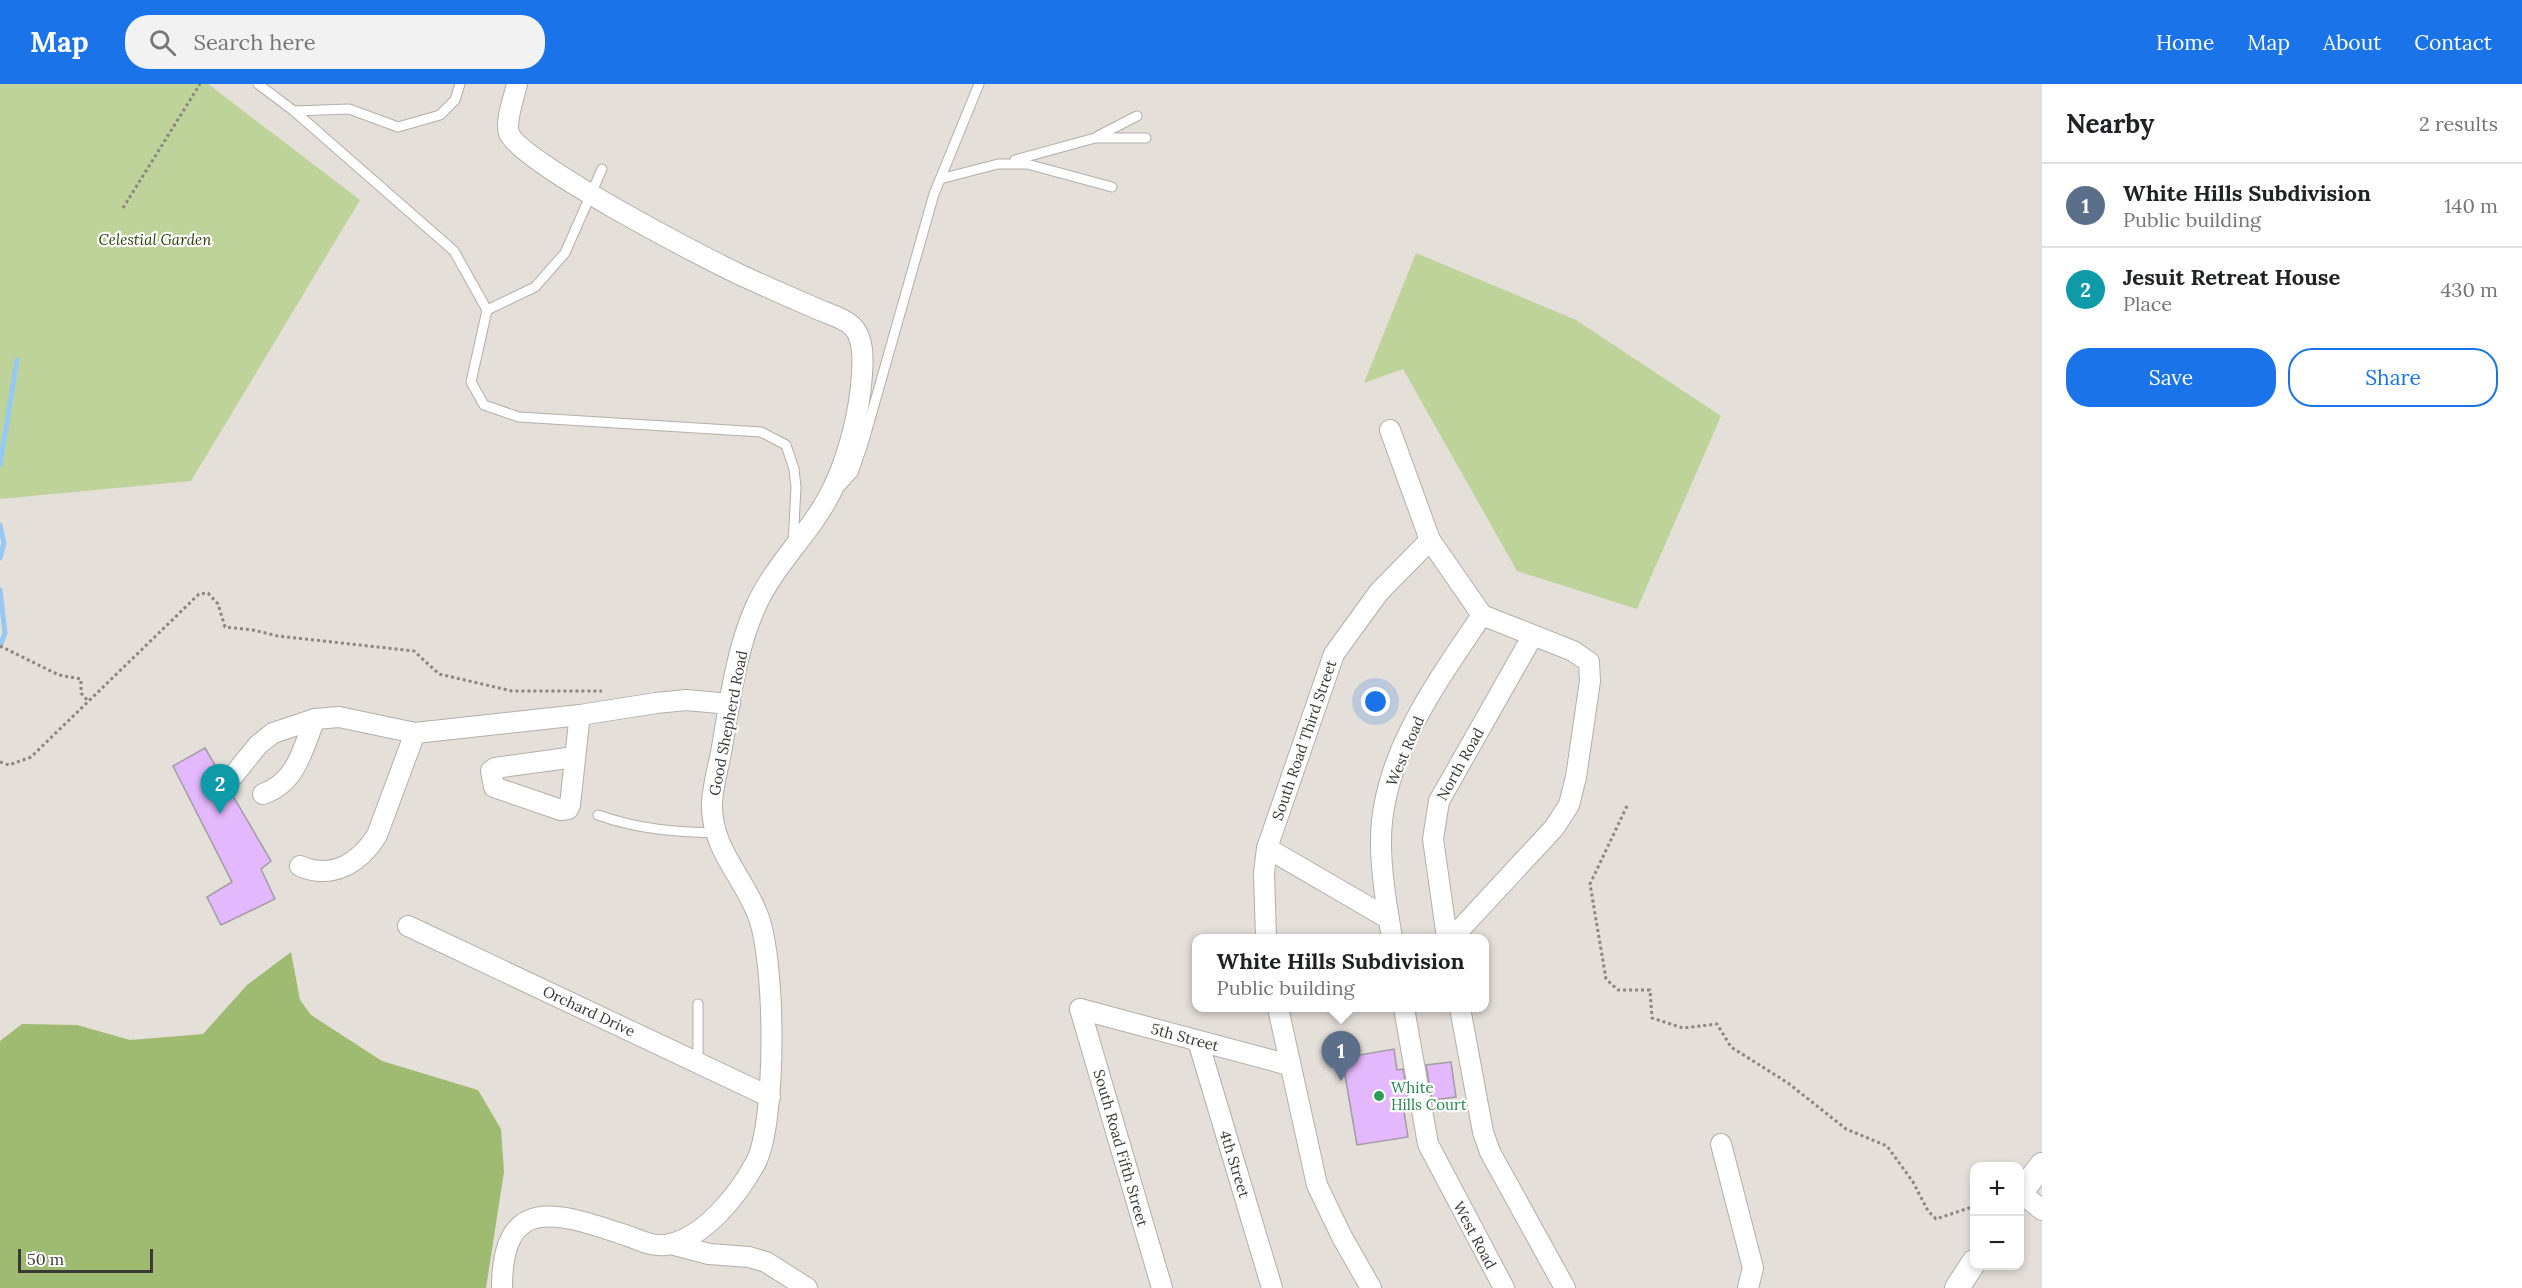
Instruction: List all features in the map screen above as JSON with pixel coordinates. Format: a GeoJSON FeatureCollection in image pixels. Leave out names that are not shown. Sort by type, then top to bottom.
{"type":"FeatureCollection","features":[{"type":"Feature","properties":{"kind":"street"},"geometry":{"type":"LineString","coordinates":[[517,84],[508,128],[511,138],[538,162],[590,194]]}},
{"type":"Feature","properties":{"kind":"street","name":"Good Shepherd Road"},"geometry":{"type":"LineString","coordinates":[[590,194],[741,276],[850,323],[856,330],[862,345],[862,377],[850,436],[833,489],[756,607],[740,657],[712,805],[716,832],[721,846],[758,914],[767,951],[771,989],[770,1097],[759,1156],[744,1185],[726,1207],[705,1225],[671,1244]]}},
{"type":"Feature","properties":{"kind":"street"},"geometry":{"type":"LineString","coordinates":[[1390,430],[1430,540],[1482,615],[1532,637],[1574,651],[1589,662],[1590,681],[1576,777],[1569,805],[1554,828],[1457,934]]}},
{"type":"Feature","properties":{"kind":"street","name":"South Road Third Street"},"geometry":{"type":"LineString","coordinates":[[1266,934],[1264,873],[1267,848],[1334,654],[1379,592],[1430,540]]}},
{"type":"Feature","properties":{"kind":"street","name":"West Road"},"geometry":{"type":"LineString","coordinates":[[1391,929],[1381,843],[1385,802],[1393,774],[1406,740],[1437,682],[1482,615]]}},
{"type":"Feature","properties":{"kind":"street","name":"North Road"},"geometry":{"type":"LineString","coordinates":[[1446,934],[1433,838],[1438,801],[1532,637]]}},
{"type":"Feature","properties":{"kind":"street"},"geometry":{"type":"LineString","coordinates":[[233,776],[258,744],[273,733],[315,719],[339,717],[415,733],[580,715],[686,700],[730,704]]}},
{"type":"Feature","properties":{"kind":"street"},"geometry":{"type":"LineString","coordinates":[[575,757],[580,715]]}},
{"type":"Feature","properties":{"kind":"street"},"geometry":{"type":"LineString","coordinates":[[263,794],[278,789],[288,780],[315,719]]}},
{"type":"Feature","properties":{"kind":"street"},"geometry":{"type":"LineString","coordinates":[[300,866],[312,872],[335,870],[358,859],[368,850],[377,835],[415,733]]}},
{"type":"Feature","properties":{"kind":"street"},"geometry":{"type":"LineString","coordinates":[[1267,848],[1391,929]]}},
{"type":"Feature","properties":{"kind":"street","name":"Orchard Drive"},"geometry":{"type":"LineString","coordinates":[[408,926],[770,1097]]}},
{"type":"Feature","properties":{"kind":"street","name":"5th Street"},"geometry":{"type":"LineString","coordinates":[[1080,1009],[1289,1065]]}},
{"type":"Feature","properties":{"kind":"street","name":"South Road Fifth Street"},"geometry":{"type":"LineString","coordinates":[[1080,1009],[1162,1288]]}},
{"type":"Feature","properties":{"kind":"street"},"geometry":{"type":"LineString","coordinates":[[1279,1012],[1317,1185],[1342,1237],[1371,1288]]}},
{"type":"Feature","properties":{"kind":"street","name":"West Road"},"geometry":{"type":"LineString","coordinates":[[1405,1012],[1428,1144],[1504,1288]]}},
{"type":"Feature","properties":{"kind":"street"},"geometry":{"type":"LineString","coordinates":[[1461,1012],[1483,1132],[1490,1152],[1565,1288]]}},
{"type":"Feature","properties":{"kind":"street","name":"4th Street"},"geometry":{"type":"LineString","coordinates":[[1198,1041],[1272,1288]]}},
{"type":"Feature","properties":{"kind":"street"},"geometry":{"type":"LineString","coordinates":[[1721,1144],[1753,1268],[1748,1288]]}},
{"type":"Feature","properties":{"kind":"street"},"geometry":{"type":"LineString","coordinates":[[2024,1187],[2042,1165]]}},
{"type":"Feature","properties":{"kind":"street"},"geometry":{"type":"LineString","coordinates":[[2024,1195],[2042,1210]]}},
{"type":"Feature","properties":{"kind":"street"},"geometry":{"type":"LineString","coordinates":[[502,1288],[504,1255],[509,1240],[525,1222],[536,1216],[564,1217],[650,1244],[671,1244],[709,1254],[749,1257],[766,1262],[807,1288]]}},
{"type":"Feature","properties":{"kind":"street"},"geometry":{"type":"LineString","coordinates":[[1957,1288],[1970,1268]]}},
{"type":"Feature","properties":{"kind":"lane"},"geometry":{"type":"LineString","coordinates":[[258,84],[294,111],[454,251],[487,310],[471,382],[484,405],[519,417],[761,432],[786,445],[794,469],[796,487],[792,549]]}},
{"type":"Feature","properties":{"kind":"lane"},"geometry":{"type":"LineString","coordinates":[[294,111],[349,109],[398,127],[440,115],[455,100],[460,84]]}},
{"type":"Feature","properties":{"kind":"lane"},"geometry":{"type":"LineString","coordinates":[[833,489],[853,473],[940,179],[979,84]]}},
{"type":"Feature","properties":{"kind":"lane"},"geometry":{"type":"LineString","coordinates":[[940,179],[1095,138],[1137,116]]}},
{"type":"Feature","properties":{"kind":"lane"},"geometry":{"type":"LineString","coordinates":[[1095,138],[1146,138]]}},
{"type":"Feature","properties":{"kind":"lane"},"geometry":{"type":"LineString","coordinates":[[998,164],[1027,164],[1112,187]]}},
{"type":"Feature","properties":{"kind":"lane"},"geometry":{"type":"LineString","coordinates":[[487,310],[535,287],[565,253],[602,169]]}},
{"type":"Feature","properties":{"kind":"lane"},"geometry":{"type":"LineString","coordinates":[[598,815],[626,825],[680,832],[716,832]]}},
{"type":"Feature","properties":{"kind":"lane"},"geometry":{"type":"LineString","coordinates":[[698,1004],[698,1063]]}},
{"type":"Feature","properties":{"kind":"path"},"geometry":{"type":"LineString","coordinates":[[123,207],[200,84]]}},
{"type":"Feature","properties":{"kind":"path"},"geometry":{"type":"LineString","coordinates":[[0,762],[9,765],[31,756],[198,594],[208,593],[218,604],[225,627],[278,636],[414,651],[439,674],[512,690],[606,692]]}},
{"type":"Feature","properties":{"kind":"path"},"geometry":{"type":"LineString","coordinates":[[0,646],[59,675],[81,679],[81,693],[88,700]]}},
{"type":"Feature","properties":{"kind":"path"},"geometry":{"type":"LineString","coordinates":[[1627,806],[1590,884],[1606,979],[1618,990],[1650,990],[1652,1018],[1683,1028],[1717,1024],[1731,1047],[1788,1083],[1846,1129],[1887,1146],[1913,1182],[1928,1211],[1936,1218],[1970,1208]]}},
{"type":"Feature","properties":{"kind":"green space","name":"Celestial Garden"},"geometry":{"type":"Polygon","coordinates":[[[0,84],[208,84],[360,200],[191,481],[0,499],[0,84]]]}},
{"type":"Feature","properties":{"kind":"green space"},"geometry":{"type":"Polygon","coordinates":[[[1416,253],[1576,320],[1721,416],[1637,609],[1517,571],[1403,369],[1364,383],[1416,253]]]}},
{"type":"Feature","properties":{"kind":"green space"},"geometry":{"type":"Polygon","coordinates":[[[291,952],[300,1000],[311,1015],[382,1061],[478,1090],[501,1129],[504,1172],[486,1288],[0,1288],[0,1041],[22,1024],[77,1025],[130,1040],[203,1034],[247,985],[291,952]]]}},
{"type":"Feature","properties":{"kind":"building"},"geometry":{"type":"Polygon","coordinates":[[[205,748],[271,861],[261,869],[275,899],[221,925],[207,897],[232,882],[173,766],[205,748]]]}},
{"type":"Feature","properties":{"kind":"building"},"geometry":{"type":"Polygon","coordinates":[[[1394,1049],[1397,1070],[1403,1069],[1409,1104],[1403,1105],[1408,1137],[1357,1145],[1342,1058],[1394,1049]]]}},
{"type":"Feature","properties":{"kind":"building"},"geometry":{"type":"Polygon","coordinates":[[[1451,1062],[1456,1097],[1432,1100],[1426,1065],[1451,1062]]]}},
{"type":"Feature","properties":{"kind":"waterway"},"geometry":{"type":"LineString","coordinates":[[0,465],[17,360]]}},
{"type":"Feature","properties":{"kind":"waterway"},"geometry":{"type":"LineString","coordinates":[[0,525],[4,543],[0,558]]}},
{"type":"Feature","properties":{"kind":"waterway"},"geometry":{"type":"LineString","coordinates":[[0,590],[5,633],[0,646]]}},
{"type":"Feature","properties":{"kind":"place","name":"Jesuit Retreat House"},"geometry":{"type":"Point","coordinates":[220,814]}},
{"type":"Feature","properties":{"kind":"place","name":"White Hills Subdivision"},"geometry":{"type":"Point","coordinates":[1341,1081]}},
{"type":"Feature","properties":{"kind":"place","name":"White Hills Court"},"geometry":{"type":"Point","coordinates":[1379,1096]}}]}
